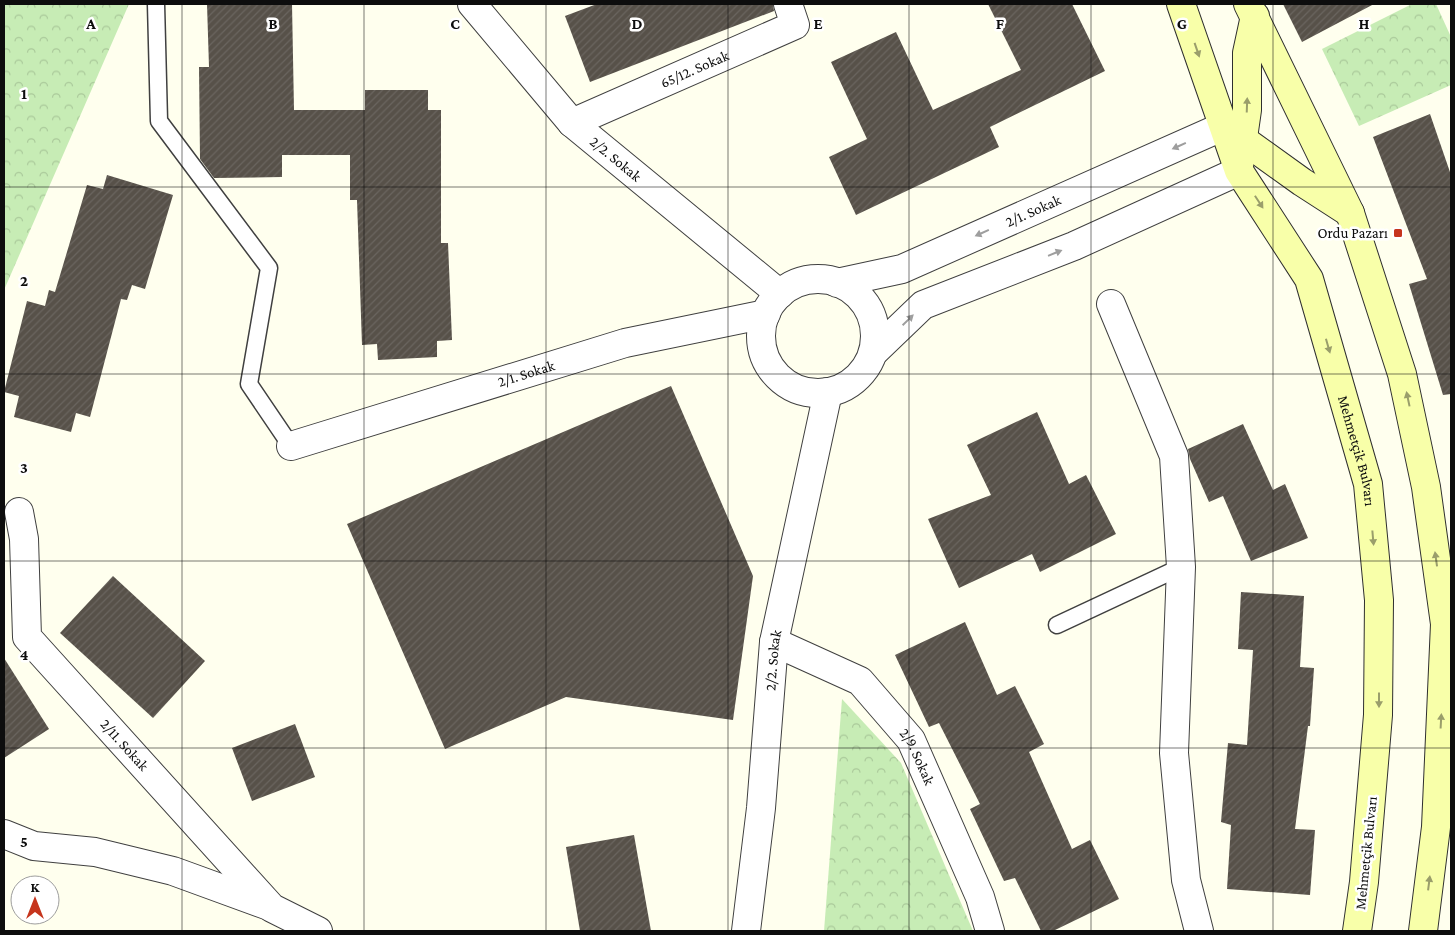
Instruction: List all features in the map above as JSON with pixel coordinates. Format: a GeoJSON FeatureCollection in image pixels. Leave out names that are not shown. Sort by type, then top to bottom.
{"type":"FeatureCollection","features":[{"type":"Feature","properties":{"kind":"main road","name":"Mehmetçik Bulvarı"},"geometry":{"type":"LineString","coordinates":[[1181,4],[1233,133],[1239,171],[1309,279],[1368,484],[1379,600],[1378,715],[1364,882],[1357,931]]}},
{"type":"Feature","properties":{"kind":"main road"},"geometry":{"type":"LineString","coordinates":[[1251,10],[1247,53],[1247,110],[1233,133],[1302,182],[1350,213]]}},
{"type":"Feature","properties":{"kind":"main road"},"geometry":{"type":"LineString","coordinates":[[1251,10],[1350,213],[1402,374],[1426,487],[1446,624],[1436,827],[1423,931]]}},
{"type":"Feature","properties":{"kind":"street","name":"2/2. Sokak"},"geometry":{"type":"LineString","coordinates":[[472,4],[572,123],[773,304]]}},
{"type":"Feature","properties":{"kind":"street","name":"65/12. Sokak"},"geometry":{"type":"LineString","coordinates":[[572,123],[795,25],[788,4]]}},
{"type":"Feature","properties":{"kind":"street","name":"2/1. Sokak"},"geometry":{"type":"LineString","coordinates":[[837,283],[902,269],[1233,133]]}},
{"type":"Feature","properties":{"kind":"street"},"geometry":{"type":"LineString","coordinates":[[872,353],[923,305],[1074,246],[1239,171]]}},
{"type":"Feature","properties":{"kind":"street"},"geometry":{"type":"LineString","coordinates":[[822,279],[837,283],[852,291],[865,303],[872,319],[875,336],[872,353],[866,367],[855,379],[843,387],[828,392],[811,392],[794,388],[780,378],[769,364],[762,348],[761,331],[773,304],[793,285],[807,280],[822,279]]}},
{"type":"Feature","properties":{"kind":"street","name":"2/1. Sokak"},"geometry":{"type":"LineString","coordinates":[[291,446],[625,343],[773,304]]}},
{"type":"Feature","properties":{"kind":"street"},"geometry":{"type":"LineString","coordinates":[[1111,304],[1174,456],[1181,567],[1174,753],[1186,880],[1198,931]]}},
{"type":"Feature","properties":{"kind":"street","name":"2/2. Sokak"},"geometry":{"type":"LineString","coordinates":[[746,931],[761,808],[774,642],[828,392]]}},
{"type":"Feature","properties":{"kind":"street","name":"2/11. Sokak"},"geometry":{"type":"LineString","coordinates":[[19,512],[24,539],[28,637],[272,908],[318,931]]}},
{"type":"Feature","properties":{"kind":"street","name":"2/9. Sokak"},"geometry":{"type":"LineString","coordinates":[[774,642],[860,681],[911,740],[980,897],[990,931]]}},
{"type":"Feature","properties":{"kind":"street"},"geometry":{"type":"LineString","coordinates":[[4,834],[34,846],[96,852],[173,871],[272,908]]}},
{"type":"Feature","properties":{"kind":"lane"},"geometry":{"type":"LineString","coordinates":[[156,4],[159,121],[269,268],[249,384],[291,446]]}},
{"type":"Feature","properties":{"kind":"lane"},"geometry":{"type":"LineString","coordinates":[[1057,625],[1181,567]]}},
{"type":"Feature","properties":{"kind":"green space"},"geometry":{"type":"Polygon","coordinates":[[[4,4],[129,4],[4,290],[4,4]]]}},
{"type":"Feature","properties":{"kind":"green space"},"geometry":{"type":"Polygon","coordinates":[[[1412,4],[1436,4],[1451,37],[1451,85],[1359,126],[1322,49],[1412,4]]]}},
{"type":"Feature","properties":{"kind":"green space"},"geometry":{"type":"Polygon","coordinates":[[[842,699],[901,763],[973,931],[824,931],[842,699]]]}},
{"type":"Feature","properties":{"kind":"building"},"geometry":{"type":"Polygon","coordinates":[[[207,4],[292,4],[294,110],[365,110],[365,90],[428,90],[428,110],[441,110],[441,243],[448,243],[452,340],[437,341],[437,357],[378,360],[377,344],[362,345],[357,200],[350,200],[350,155],[282,155],[282,177],[214,178],[200,159],[199,67],[209,67],[207,4]]]}},
{"type":"Feature","properties":{"kind":"building"},"geometry":{"type":"Polygon","coordinates":[[[597,4],[773,4],[774,11],[590,82],[565,16],[597,4]]]}},
{"type":"Feature","properties":{"kind":"building"},"geometry":{"type":"Polygon","coordinates":[[[988,4],[1072,4],[1105,71],[990,127],[999,147],[856,215],[829,157],[867,139],[831,62],[896,32],[933,110],[1021,70],[988,4]]]}},
{"type":"Feature","properties":{"kind":"building"},"geometry":{"type":"Polygon","coordinates":[[[1283,4],[1374,4],[1302,42],[1283,4]]]}},
{"type":"Feature","properties":{"kind":"building"},"geometry":{"type":"Polygon","coordinates":[[[1430,114],[1451,175],[1451,394],[1443,395],[1409,284],[1427,279],[1373,137],[1430,114]]]}},
{"type":"Feature","properties":{"kind":"building"},"geometry":{"type":"Polygon","coordinates":[[[107,175],[173,195],[145,289],[132,285],[127,300],[121,299],[90,417],[76,413],[71,432],[14,417],[19,396],[4,392],[27,301],[45,306],[49,290],[55,292],[87,185],[103,189],[107,175]]]}},
{"type":"Feature","properties":{"kind":"building"},"geometry":{"type":"Polygon","coordinates":[[[671,386],[753,576],[733,720],[566,697],[445,749],[347,524],[671,386]]]}},
{"type":"Feature","properties":{"kind":"building"},"geometry":{"type":"Polygon","coordinates":[[[1037,412],[1069,484],[1086,475],[1116,534],[1040,572],[1032,554],[959,588],[928,519],[991,495],[967,445],[1037,412]]]}},
{"type":"Feature","properties":{"kind":"building"},"geometry":{"type":"Polygon","coordinates":[[[1243,424],[1273,490],[1285,484],[1308,538],[1251,561],[1223,496],[1209,502],[1190,459],[1188,449],[1243,424]]]}},
{"type":"Feature","properties":{"kind":"building"},"geometry":{"type":"Polygon","coordinates":[[[113,576],[205,661],[153,718],[60,633],[113,576]]]}},
{"type":"Feature","properties":{"kind":"building"},"geometry":{"type":"Polygon","coordinates":[[[1241,592],[1304,596],[1300,667],[1314,668],[1310,726],[1308,726],[1295,829],[1315,830],[1310,895],[1227,889],[1231,825],[1221,822],[1228,743],[1247,745],[1253,650],[1238,649],[1241,592]]]}},
{"type":"Feature","properties":{"kind":"building"},"geometry":{"type":"Polygon","coordinates":[[[965,622],[997,695],[1015,686],[1044,744],[1029,752],[1072,849],[1090,840],[1119,899],[1053,931],[1041,931],[1015,878],[1004,881],[970,809],[980,804],[939,723],[929,727],[895,655],[965,622]]]}},
{"type":"Feature","properties":{"kind":"building"},"geometry":{"type":"Polygon","coordinates":[[[4,658],[49,729],[4,758],[4,658]]]}},
{"type":"Feature","properties":{"kind":"building"},"geometry":{"type":"Polygon","coordinates":[[[295,724],[315,777],[252,801],[232,748],[295,724]]]}},
{"type":"Feature","properties":{"kind":"building"},"geometry":{"type":"Polygon","coordinates":[[[634,835],[651,931],[580,931],[566,847],[634,835]]]}},
{"type":"Feature","properties":{"kind":"place","name":"Ordu Pazarı"},"geometry":{"type":"Point","coordinates":[1398,233]}}]}
